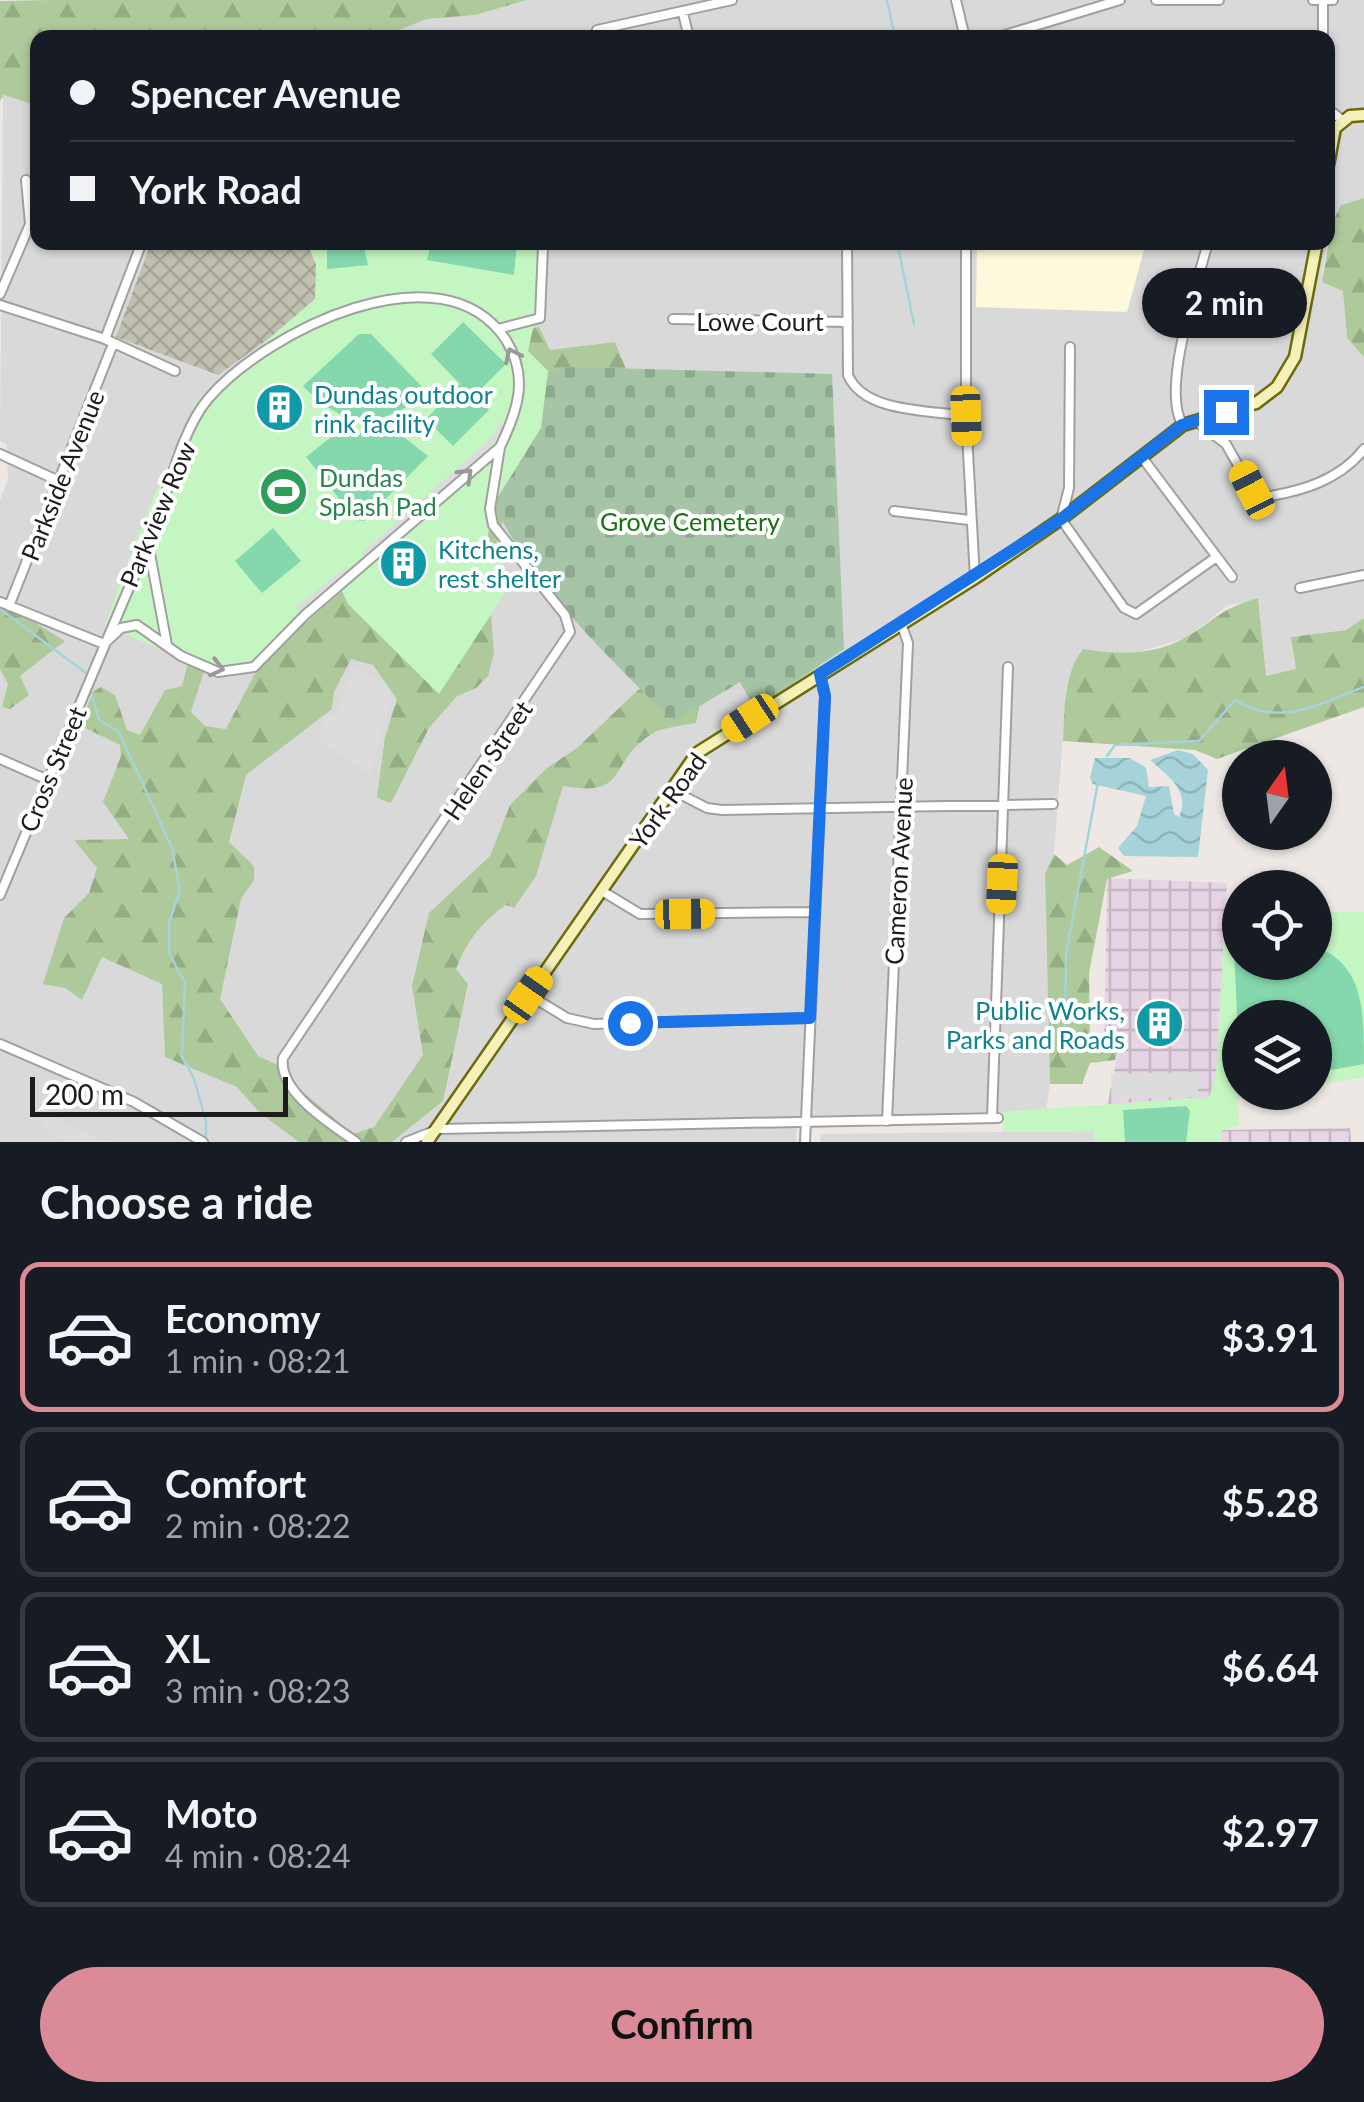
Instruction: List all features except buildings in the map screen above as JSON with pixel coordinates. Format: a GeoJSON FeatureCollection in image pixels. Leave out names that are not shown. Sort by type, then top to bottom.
{"type":"FeatureCollection","features":[{"type":"Feature","properties":{"kind":"street"},"geometry":{"type":"LineString","coordinates":[[597,30],[732,0]]}},
{"type":"Feature","properties":{"kind":"street"},"geometry":{"type":"LineString","coordinates":[[956,0],[963,30]]}},
{"type":"Feature","properties":{"kind":"street"},"geometry":{"type":"LineString","coordinates":[[1021,30],[1120,0]]}},
{"type":"Feature","properties":{"kind":"street"},"geometry":{"type":"LineString","coordinates":[[1156,0],[1219,0]]}},
{"type":"Feature","properties":{"kind":"street"},"geometry":{"type":"LineString","coordinates":[[1313,0],[1334,0]]}},
{"type":"Feature","properties":{"kind":"street"},"geometry":{"type":"LineString","coordinates":[[1323,0],[1323,30]]}},
{"type":"Feature","properties":{"kind":"street"},"geometry":{"type":"LineString","coordinates":[[682,12],[687,30]]}},
{"type":"Feature","properties":{"kind":"street"},"geometry":{"type":"LineString","coordinates":[[1335,115],[1342,120]]}},
{"type":"Feature","properties":{"kind":"street"},"geometry":{"type":"LineString","coordinates":[[1335,130],[1342,120],[1364,115]]}},
{"type":"Feature","properties":{"kind":"street"},"geometry":{"type":"LineString","coordinates":[[0,294],[30,224],[26,180]]}},
{"type":"Feature","properties":{"kind":"street","name":"Parkside Avenue"},"geometry":{"type":"LineString","coordinates":[[5,604],[61,482],[139,250]]}},
{"type":"Feature","properties":{"kind":"street"},"geometry":{"type":"LineString","coordinates":[[498,329],[540,318],[543,250]]}},
{"type":"Feature","properties":{"kind":"street"},"geometry":{"type":"LineString","coordinates":[[847,250],[848,375],[865,396],[966,416]]}},
{"type":"Feature","properties":{"kind":"street"},"geometry":{"type":"LineString","coordinates":[[966,250],[966,416],[975,578]]}},
{"type":"Feature","properties":{"kind":"street"},"geometry":{"type":"LineString","coordinates":[[1182,425],[1176,392],[1206,250]]}},
{"type":"Feature","properties":{"kind":"street","name":"York Road"},"geometry":{"type":"LineString","coordinates":[[427,1142],[440,1129],[528,995],[706,746],[975,578],[1061,519],[1182,425],[1256,403],[1290,370],[1316,250]]}},
{"type":"Feature","properties":{"kind":"street","name":"Parkview Row"},"geometry":{"type":"LineString","coordinates":[[104,644],[199,414],[218,390],[275,346],[319,319],[346,310],[386,302],[447,300],[476,311],[498,329]]}},
{"type":"Feature","properties":{"kind":"street"},"geometry":{"type":"LineString","coordinates":[[0,305],[109,342],[175,371]]}},
{"type":"Feature","properties":{"kind":"street","name":"Lowe Court"},"geometry":{"type":"LineString","coordinates":[[673,318],[848,322]]}},
{"type":"Feature","properties":{"kind":"street","name":"Helen Street"},"geometry":{"type":"LineString","coordinates":[[356,1142],[325,1120],[286,1080],[281,1064],[568,640],[570,623],[495,529],[490,508],[500,447],[511,424],[521,380],[519,363],[498,329]]}},
{"type":"Feature","properties":{"kind":"street"},"geometry":{"type":"LineString","coordinates":[[1070,347],[1069,488],[1061,519],[1130,613],[1139,615],[1215,558]]}},
{"type":"Feature","properties":{"kind":"street"},"geometry":{"type":"LineString","coordinates":[[1196,421],[1226,444],[1252,490],[1265,497],[1310,486],[1360,461],[1364,449]]}},
{"type":"Feature","properties":{"kind":"street"},"geometry":{"type":"LineString","coordinates":[[5,604],[104,644],[120,628],[137,626],[218,672],[238,673],[254,667],[304,615],[500,447]]}},
{"type":"Feature","properties":{"kind":"street"},"geometry":{"type":"LineString","coordinates":[[0,454],[61,482]]}},
{"type":"Feature","properties":{"kind":"street"},"geometry":{"type":"LineString","coordinates":[[1142,456],[1232,578]]}},
{"type":"Feature","properties":{"kind":"street"},"geometry":{"type":"LineString","coordinates":[[894,511],[969,520]]}},
{"type":"Feature","properties":{"kind":"street"},"geometry":{"type":"LineString","coordinates":[[148,543],[167,645]]}},
{"type":"Feature","properties":{"kind":"street"},"geometry":{"type":"LineString","coordinates":[[1300,588],[1364,575]]}},
{"type":"Feature","properties":{"kind":"street","name":"Cameron Avenue"},"geometry":{"type":"LineString","coordinates":[[887,1121],[908,643],[901,623]]}},
{"type":"Feature","properties":{"kind":"street","name":"Cross Street"},"geometry":{"type":"LineString","coordinates":[[0,894],[104,644]]}},
{"type":"Feature","properties":{"kind":"street"},"geometry":{"type":"LineString","coordinates":[[406,1142],[440,1129],[995,1118],[1008,667]]}},
{"type":"Feature","properties":{"kind":"street"},"geometry":{"type":"LineString","coordinates":[[805,1142],[825,696],[820,674]]}},
{"type":"Feature","properties":{"kind":"street"},"geometry":{"type":"LineString","coordinates":[[0,759],[48,780]]}},
{"type":"Feature","properties":{"kind":"street"},"geometry":{"type":"LineString","coordinates":[[672,790],[707,808],[819,810],[1053,804]]}},
{"type":"Feature","properties":{"kind":"street"},"geometry":{"type":"LineString","coordinates":[[602,891],[640,914],[815,912]]}},
{"type":"Feature","properties":{"kind":"street"},"geometry":{"type":"LineString","coordinates":[[528,995],[568,1018],[594,1024],[810,1018]]}},
{"type":"Feature","properties":{"kind":"street"},"geometry":{"type":"LineString","coordinates":[[0,1044],[134,1102],[203,1142]]}},
{"type":"Feature","properties":{"kind":"street"},"geometry":{"type":"LineString","coordinates":[[503,1128],[504,1142]]}},
{"type":"Feature","properties":{"kind":"shaded area"},"geometry":{"type":"Polygon","coordinates":[[[527,0],[1364,0],[1364,198],[1341,205],[1335,217],[1335,30],[398,30],[427,19],[475,15],[527,0]]]}},
{"type":"Feature","properties":{"kind":"shaded area"},"geometry":{"type":"Polygon","coordinates":[[[3,95],[30,104],[30,250],[1327,250],[1322,274],[1344,290],[1347,338],[1364,357],[1364,618],[1346,630],[1292,637],[1297,670],[1265,676],[1258,599],[1227,606],[1186,638],[1124,656],[1083,649],[1067,684],[1054,854],[1045,875],[1050,1084],[1046,1111],[797,1116],[796,1142],[0,1142],[0,500],[8,479],[7,445],[0,440],[3,95]]]}},
{"type":"Feature","properties":{"kind":"shaded area"},"geometry":{"type":"Polygon","coordinates":[[[148,250],[310,250],[316,264],[316,299],[306,312],[218,375],[116,337],[148,250]]]}},
{"type":"Feature","properties":{"kind":"shaded area"},"geometry":{"type":"Polygon","coordinates":[[[977,250],[1144,250],[1127,312],[976,307],[977,250]]]}},
{"type":"Feature","properties":{"kind":"shaded area"},"geometry":{"type":"Polygon","coordinates":[[[501,422],[506,425],[504,431],[472,466],[366,559],[362,553],[487,442],[501,422]]]}},
{"type":"Feature","properties":{"kind":"shaded area"},"geometry":{"type":"Polygon","coordinates":[[[346,567],[351,573],[301,613],[296,607],[346,567]]]}},
{"type":"Feature","properties":{"kind":"shaded area"},"geometry":{"type":"Polygon","coordinates":[[[355,667],[386,685],[392,698],[370,774],[316,739],[327,717],[337,712],[355,667]]]}},
{"type":"Feature","properties":{"kind":"shaded area"},"geometry":{"type":"Polygon","coordinates":[[[1107,878],[1222,883],[1216,1077],[1209,1097],[1107,1106],[1119,1049],[1104,1043],[1107,878]]]}},
{"type":"Feature","properties":{"kind":"shaded area"},"geometry":{"type":"Polygon","coordinates":[[[1198,1072],[1198,1097],[1112,1099],[1111,1074],[1198,1072]]]}},
{"type":"Feature","properties":{"kind":"shaded area"},"geometry":{"type":"Polygon","coordinates":[[[51,1090],[67,1097],[57,1120],[108,1142],[67,1142],[44,1131],[46,1125],[38,1120],[51,1090]]]}},
{"type":"Feature","properties":{"kind":"shaded area"},"geometry":{"type":"Polygon","coordinates":[[[1350,1128],[1351,1142],[1222,1142],[1222,1130],[1350,1128]]]}},
{"type":"Feature","properties":{"kind":"shaded area"},"geometry":{"type":"Polygon","coordinates":[[[1094,1131],[1094,1142],[820,1142],[821,1134],[1094,1131]]]}},
{"type":"Feature","properties":{"kind":"green space"},"geometry":{"type":"Polygon","coordinates":[[[527,0],[475,15],[427,19],[398,30],[30,30],[30,104],[4,95],[0,101],[0,1],[527,0]]]}},
{"type":"Feature","properties":{"kind":"green space"},"geometry":{"type":"Polygon","coordinates":[[[1364,198],[1364,357],[1347,338],[1343,291],[1322,282],[1327,250],[1335,250],[1335,217],[1341,205],[1364,198]]]}},
{"type":"Feature","properties":{"kind":"green space"},"geometry":{"type":"Polygon","coordinates":[[[310,250],[546,250],[543,316],[534,324],[528,351],[548,371],[541,428],[494,503],[486,544],[513,581],[439,694],[348,604],[342,591],[253,669],[231,678],[105,626],[142,523],[198,399],[315,299],[316,264],[310,250]]]}},
{"type":"Feature","properties":{"kind":"green space"},"geometry":{"type":"Polygon","coordinates":[[[327,250],[365,250],[368,265],[327,269],[327,250]]]}},
{"type":"Feature","properties":{"kind":"green space"},"geometry":{"type":"Polygon","coordinates":[[[429,250],[516,250],[514,275],[427,260],[429,250]]]}},
{"type":"Feature","properties":{"kind":"green space"},"geometry":{"type":"Polygon","coordinates":[[[463,322],[506,364],[475,395],[489,410],[453,446],[426,419],[460,384],[431,354],[463,322]]]}},
{"type":"Feature","properties":{"kind":"green space"},"geometry":{"type":"Polygon","coordinates":[[[539,327],[550,350],[615,342],[628,374],[517,472],[495,549],[502,572],[491,614],[494,653],[488,676],[476,688],[456,697],[429,728],[391,803],[377,798],[385,737],[397,699],[373,665],[351,659],[334,692],[332,709],[246,775],[229,842],[254,866],[254,880],[241,899],[220,999],[258,1056],[282,1067],[290,1081],[353,1134],[374,1127],[423,1055],[412,986],[429,913],[490,856],[510,805],[637,691],[684,661],[707,671],[696,723],[650,735],[608,783],[584,788],[563,786],[536,876],[514,908],[506,905],[482,925],[456,969],[468,984],[443,1101],[392,1142],[299,1142],[260,1113],[237,1087],[165,1057],[162,984],[102,957],[82,1000],[65,988],[43,984],[64,918],[89,893],[97,868],[74,840],[129,839],[103,802],[121,756],[120,745],[79,725],[94,691],[101,687],[115,695],[127,730],[140,735],[165,690],[182,686],[188,663],[204,671],[191,712],[205,726],[226,729],[254,675],[306,619],[513,331],[539,327]]]}},
{"type":"Feature","properties":{"kind":"green space"},"geometry":{"type":"Polygon","coordinates":[[[359,334],[371,334],[428,393],[394,413],[363,420],[334,411],[303,386],[359,334]]]}},
{"type":"Feature","properties":{"kind":"green space","name":"Grove Cemetery"},"geometry":{"type":"Polygon","coordinates":[[[573,367],[832,374],[844,649],[755,709],[740,682],[673,722],[599,646],[529,564],[494,504],[541,428],[548,371],[573,367]]]}},
{"type":"Feature","properties":{"kind":"green space"},"geometry":{"type":"Polygon","coordinates":[[[377,430],[405,438],[428,456],[364,521],[356,520],[306,457],[331,437],[377,430]]]}},
{"type":"Feature","properties":{"kind":"green space"},"geometry":{"type":"Polygon","coordinates":[[[273,528],[301,561],[262,593],[235,561],[273,528]]]}},
{"type":"Feature","properties":{"kind":"green space"},"geometry":{"type":"Polygon","coordinates":[[[1258,598],[1266,676],[1296,669],[1291,637],[1346,630],[1364,618],[1364,707],[1271,740],[1222,740],[1222,757],[1217,759],[1195,750],[1063,741],[1068,681],[1083,649],[1124,653],[1164,647],[1258,598]]]}},
{"type":"Feature","properties":{"kind":"green space"},"geometry":{"type":"Polygon","coordinates":[[[4,604],[65,641],[20,676],[29,695],[10,709],[2,707],[8,684],[0,669],[0,611],[4,604]]]}},
{"type":"Feature","properties":{"kind":"green space"},"geometry":{"type":"Polygon","coordinates":[[[1099,847],[1133,871],[1107,879],[1089,973],[1090,1038],[1119,1048],[1115,1060],[1090,1063],[1082,1084],[1050,1084],[1045,874],[1054,854],[1067,865],[1099,847]]]}},
{"type":"Feature","properties":{"kind":"green space"},"geometry":{"type":"Polygon","coordinates":[[[1332,912],[1364,912],[1364,1077],[1332,1082],[1332,1000],[1222,1000],[1222,1110],[1238,1110],[1239,1126],[1222,1130],[1222,1142],[1094,1142],[1093,1131],[1003,1132],[1002,1112],[1209,1097],[1216,1077],[1222,968],[1222,980],[1332,980],[1332,912]]]}},
{"type":"Feature","properties":{"kind":"green space"},"geometry":{"type":"Polygon","coordinates":[[[1332,955],[1352,977],[1358,992],[1364,1064],[1332,1070],[1332,1000],[1236,1000],[1235,980],[1332,980],[1332,955]]]}},
{"type":"Feature","properties":{"kind":"green space"},"geometry":{"type":"Polygon","coordinates":[[[1186,1106],[1190,1111],[1186,1142],[1125,1142],[1123,1110],[1186,1106]]]}},
{"type":"Feature","properties":{"kind":"water","name":"Dundas Splash Pad"},"geometry":{"type":"Polygon","coordinates":[[[284,477],[295,481],[299,492],[295,503],[284,507],[273,503],[269,492],[273,481],[284,477]]]}},
{"type":"Feature","properties":{"kind":"water"},"geometry":{"type":"Polygon","coordinates":[[[1178,750],[1193,754],[1208,770],[1198,857],[1124,856],[1118,848],[1137,826],[1146,796],[1093,784],[1090,778],[1095,758],[1130,758],[1146,768],[1149,787],[1169,786],[1174,814],[1179,817],[1180,792],[1150,760],[1178,750]]]}},
{"type":"Feature","properties":{"kind":"waterway"},"geometry":{"type":"LineString","coordinates":[[887,0],[893,30]]}},
{"type":"Feature","properties":{"kind":"waterway"},"geometry":{"type":"LineString","coordinates":[[899,250],[914,324]]}},
{"type":"Feature","properties":{"kind":"waterway"},"geometry":{"type":"LineString","coordinates":[[0,609],[86,673]]}},
{"type":"Feature","properties":{"kind":"waterway"},"geometry":{"type":"LineString","coordinates":[[1107,756],[1115,745],[1199,741],[1235,700],[1252,708],[1283,713],[1315,706],[1364,687]]}},
{"type":"Feature","properties":{"kind":"waterway"},"geometry":{"type":"LineString","coordinates":[[91,692],[99,720],[119,732],[172,848],[180,891],[169,922],[169,953],[185,983],[182,1056],[194,1079],[206,1121],[206,1136]]}},
{"type":"Feature","properties":{"kind":"waterway"},"geometry":{"type":"LineString","coordinates":[[1065,1038],[1066,955],[1098,782]]}},
{"type":"Feature","properties":{"kind":"place","name":"Dundas outdoor rink facility"},"geometry":{"type":"Point","coordinates":[279,408]}},
{"type":"Feature","properties":{"kind":"place","name":"Dundas Splash Pad"},"geometry":{"type":"Point","coordinates":[284,491]}},
{"type":"Feature","properties":{"kind":"place","name":"Kitchens, rest shelter"},"geometry":{"type":"Point","coordinates":[403,563]}},
{"type":"Feature","properties":{"kind":"place","name":"Public Works, Parks and Roads"},"geometry":{"type":"Point","coordinates":[1160,1024]}},
{"type":"Feature","properties":{"kind":"route"},"geometry":{"type":"LineString","coordinates":[[630,1023],[810,1018],[825,696],[820,674],[975,578],[1061,519],[1182,425],[1226,412]]}}]}
